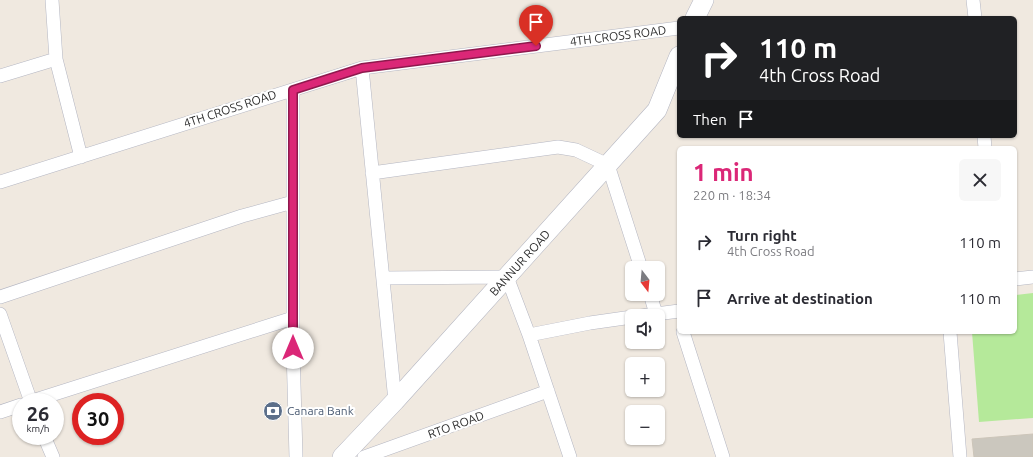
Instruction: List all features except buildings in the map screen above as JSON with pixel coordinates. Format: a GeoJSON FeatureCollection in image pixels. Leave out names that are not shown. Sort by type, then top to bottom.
{"type":"FeatureCollection","features":[{"type":"Feature","properties":{"kind":"main road"},"geometry":{"type":"LineString","coordinates":[[696,16],[704,0]]}},
{"type":"Feature","properties":{"kind":"main road","name":"BANNUR ROAD"},"geometry":{"type":"LineString","coordinates":[[342,457],[395,401],[657,110],[677,61]]}},
{"type":"Feature","properties":{"kind":"street"},"geometry":{"type":"LineString","coordinates":[[52,0],[56,59],[81,157]]}},
{"type":"Feature","properties":{"kind":"street"},"geometry":{"type":"LineString","coordinates":[[973,0],[974,16]]}},
{"type":"Feature","properties":{"kind":"street","name":"4TH CROSS ROAD"},"geometry":{"type":"LineString","coordinates":[[0,182],[362,68],[677,28]]}},
{"type":"Feature","properties":{"kind":"street"},"geometry":{"type":"LineString","coordinates":[[0,76],[56,59]]}},
{"type":"Feature","properties":{"kind":"street"},"geometry":{"type":"LineString","coordinates":[[362,68],[395,401]]}},
{"type":"Feature","properties":{"kind":"street"},"geometry":{"type":"LineString","coordinates":[[293,90],[293,318],[296,457]]}},
{"type":"Feature","properties":{"kind":"street"},"geometry":{"type":"LineString","coordinates":[[372,173],[558,147],[576,150],[608,165],[639,261]]}},
{"type":"Feature","properties":{"kind":"street"},"geometry":{"type":"LineString","coordinates":[[0,297],[242,216],[293,202]]}},
{"type":"Feature","properties":{"kind":"street"},"geometry":{"type":"LineString","coordinates":[[383,278],[507,276],[529,335],[570,457]]}},
{"type":"Feature","properties":{"kind":"street"},"geometry":{"type":"LineString","coordinates":[[1017,279],[1033,277]]}},
{"type":"Feature","properties":{"kind":"street"},"geometry":{"type":"LineString","coordinates":[[665,314],[677,313]]}},
{"type":"Feature","properties":{"kind":"street"},"geometry":{"type":"LineString","coordinates":[[0,314],[25,393]]}},
{"type":"Feature","properties":{"kind":"street"},"geometry":{"type":"LineString","coordinates":[[59,393],[293,318]]}},
{"type":"Feature","properties":{"kind":"street"},"geometry":{"type":"LineString","coordinates":[[529,335],[625,318]]}},
{"type":"Feature","properties":{"kind":"street"},"geometry":{"type":"LineString","coordinates":[[684,334],[719,456]]}},
{"type":"Feature","properties":{"kind":"street"},"geometry":{"type":"LineString","coordinates":[[950,334],[960,457]]}},
{"type":"Feature","properties":{"kind":"street","name":"RTO ROAD"},"geometry":{"type":"LineString","coordinates":[[364,457],[548,391]]}},
{"type":"Feature","properties":{"kind":"street"},"geometry":{"type":"LineString","coordinates":[[0,412],[12,408]]}},
{"type":"Feature","properties":{"kind":"street"},"geometry":{"type":"LineString","coordinates":[[47,445],[52,457]]}},
{"type":"Feature","properties":{"kind":"green space"},"geometry":{"type":"Polygon","coordinates":[[[1033,293],[1033,418],[979,422],[972,334],[1017,334],[1017,295],[1033,293]]]}},
{"type":"Feature","properties":{"kind":"place","name":"Canara Bank"},"geometry":{"type":"Point","coordinates":[273,411]}},
{"type":"Feature","properties":{"kind":"route"},"geometry":{"type":"LineString","coordinates":[[293,348],[293,90],[362,68],[536,46]]}}]}
